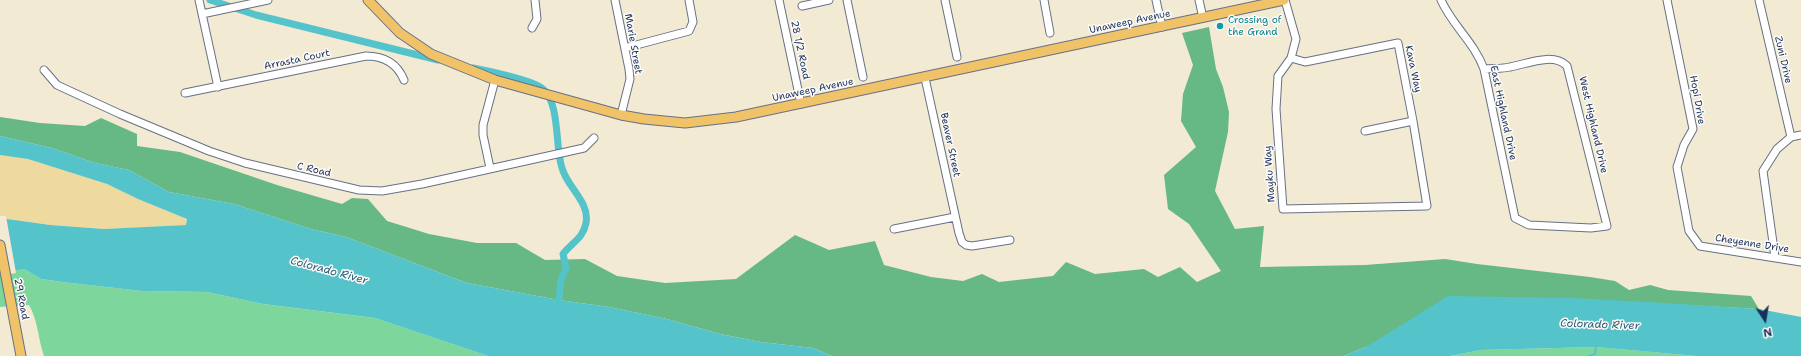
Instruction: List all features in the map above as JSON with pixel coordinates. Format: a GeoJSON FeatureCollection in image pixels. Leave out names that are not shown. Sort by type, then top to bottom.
{"type":"FeatureCollection","features":[{"type":"Feature","properties":{"kind":"main road","name":"Unaweep Avenue"},"geometry":{"type":"LineString","coordinates":[[368,0],[400,33],[431,54],[495,80],[622,115],[664,122],[703,122],[736,117],[925,78],[1285,0]]}},
{"type":"Feature","properties":{"kind":"main road","name":"29 Road"},"geometry":{"type":"LineString","coordinates":[[0,245],[20,356]]}},
{"type":"Feature","properties":{"kind":"street"},"geometry":{"type":"LineString","coordinates":[[200,0],[218,87]]}},
{"type":"Feature","properties":{"kind":"street"},"geometry":{"type":"LineString","coordinates":[[202,14],[268,0]]}},
{"type":"Feature","properties":{"kind":"street"},"geometry":{"type":"LineString","coordinates":[[532,28],[537,18],[535,0]]}},
{"type":"Feature","properties":{"kind":"street","name":"Marie Street"},"geometry":{"type":"LineString","coordinates":[[615,0],[630,79],[622,115]]}},
{"type":"Feature","properties":{"kind":"street"},"geometry":{"type":"LineString","coordinates":[[625,48],[679,35],[688,31],[694,22],[689,0]]}},
{"type":"Feature","properties":{"kind":"street","name":"28 1/2 Road"},"geometry":{"type":"LineString","coordinates":[[779,0],[801,104]]}},
{"type":"Feature","properties":{"kind":"street"},"geometry":{"type":"LineString","coordinates":[[802,6],[829,0]]}},
{"type":"Feature","properties":{"kind":"street"},"geometry":{"type":"LineString","coordinates":[[847,0],[863,77]]}},
{"type":"Feature","properties":{"kind":"street"},"geometry":{"type":"LineString","coordinates":[[946,0],[957,57]]}},
{"type":"Feature","properties":{"kind":"street"},"geometry":{"type":"LineString","coordinates":[[1044,0],[1050,33]]}},
{"type":"Feature","properties":{"kind":"street"},"geometry":{"type":"LineString","coordinates":[[1156,0],[1162,27]]}},
{"type":"Feature","properties":{"kind":"street"},"geometry":{"type":"LineString","coordinates":[[1199,0],[1203,18]]}},
{"type":"Feature","properties":{"kind":"street","name":"Mayku Way"},"geometry":{"type":"LineString","coordinates":[[1285,0],[1296,39],[1291,58],[1278,76],[1277,96],[1283,209],[1427,206]]}},
{"type":"Feature","properties":{"kind":"street","name":"East Highland Drive"},"geometry":{"type":"LineString","coordinates":[[1441,0],[1449,14],[1478,54],[1484,69],[1515,218],[1529,225],[1591,228],[1607,226]]}},
{"type":"Feature","properties":{"kind":"street","name":"Hopi Drive"},"geometry":{"type":"LineString","coordinates":[[1667,0],[1693,129],[1684,145],[1677,167],[1689,231],[1700,246]]}},
{"type":"Feature","properties":{"kind":"street","name":"Zuni Drive"},"geometry":{"type":"LineString","coordinates":[[1759,0],[1790,137]]}},
{"type":"Feature","properties":{"kind":"street","name":"Kava Way"},"geometry":{"type":"LineString","coordinates":[[1291,58],[1305,62],[1398,43],[1427,206]]}},
{"type":"Feature","properties":{"kind":"street","name":"Arrasta Court"},"geometry":{"type":"LineString","coordinates":[[185,93],[366,56],[385,58],[396,65],[404,80]]}},
{"type":"Feature","properties":{"kind":"street","name":"West Highland Drive"},"geometry":{"type":"LineString","coordinates":[[1484,69],[1508,68],[1550,59],[1562,61],[1567,66],[1607,226]]}},
{"type":"Feature","properties":{"kind":"street","name":"C Road"},"geometry":{"type":"LineString","coordinates":[[44,70],[57,85],[168,135],[245,163],[359,190],[382,190],[422,184],[584,148],[594,138]]}},
{"type":"Feature","properties":{"kind":"street","name":"Beaver Street"},"geometry":{"type":"LineString","coordinates":[[925,78],[961,239],[966,246],[1010,240]]}},
{"type":"Feature","properties":{"kind":"street"},"geometry":{"type":"LineString","coordinates":[[490,168],[483,135],[483,125],[495,80]]}},
{"type":"Feature","properties":{"kind":"street"},"geometry":{"type":"LineString","coordinates":[[1364,131],[1413,121]]}},
{"type":"Feature","properties":{"kind":"street"},"geometry":{"type":"LineString","coordinates":[[1775,257],[1763,170],[1777,149],[1790,137],[1801,135]]}},
{"type":"Feature","properties":{"kind":"street"},"geometry":{"type":"LineString","coordinates":[[894,229],[955,217]]}},
{"type":"Feature","properties":{"kind":"street","name":"Cheyenne Drive"},"geometry":{"type":"LineString","coordinates":[[1700,246],[1801,262]]}},
{"type":"Feature","properties":{"kind":"green space"},"geometry":{"type":"Polygon","coordinates":[[[1209,27],[1216,69],[1223,87],[1229,112],[1228,132],[1215,191],[1235,229],[1264,226],[1260,267],[1365,265],[1445,259],[1615,281],[1629,290],[1650,285],[1668,290],[1751,296],[1759,309],[1613,301],[1366,347],[1343,356],[832,356],[813,348],[761,342],[720,334],[667,319],[609,307],[559,300],[467,283],[346,237],[311,229],[234,204],[169,192],[129,170],[95,163],[52,148],[0,136],[0,117],[40,123],[85,126],[101,118],[137,134],[137,146],[180,152],[277,185],[342,204],[352,198],[368,199],[387,221],[429,234],[477,243],[516,243],[545,260],[585,259],[617,276],[665,283],[736,279],[795,235],[829,250],[875,241],[884,265],[931,277],[963,281],[982,274],[999,282],[1053,276],[1066,262],[1095,274],[1144,269],[1158,277],[1180,267],[1197,282],[1221,271],[1189,224],[1168,209],[1164,175],[1196,147],[1181,121],[1183,94],[1193,65],[1182,33],[1209,27]]]}},
{"type":"Feature","properties":{"kind":"green space"},"geometry":{"type":"Polygon","coordinates":[[[24,269],[41,279],[62,282],[142,291],[207,292],[263,304],[375,318],[488,356],[44,356],[36,323],[29,305],[0,307],[0,274],[24,269]]]}},
{"type":"Feature","properties":{"kind":"green space"},"geometry":{"type":"Polygon","coordinates":[[[1596,347],[1696,356],[1450,356],[1481,350],[1596,347]]]}},
{"type":"Feature","properties":{"kind":"sand"},"geometry":{"type":"Polygon","coordinates":[[[0,155],[28,159],[107,184],[138,199],[187,219],[186,225],[104,229],[50,225],[0,218],[0,155]]]}},
{"type":"Feature","properties":{"kind":"water","name":"Colorado River"},"geometry":{"type":"Polygon","coordinates":[[[0,136],[52,148],[95,163],[129,170],[169,192],[234,204],[311,229],[346,237],[467,283],[559,300],[609,307],[667,319],[720,334],[761,342],[813,348],[832,356],[488,356],[375,318],[263,304],[207,292],[142,291],[62,282],[41,279],[24,269],[0,274],[0,218],[50,225],[104,229],[186,225],[187,219],[138,199],[107,184],[28,159],[0,155],[0,136]]]}},
{"type":"Feature","properties":{"kind":"water","name":"Colorado River"},"geometry":{"type":"Polygon","coordinates":[[[1448,296],[1572,298],[1759,309],[1801,317],[1801,356],[1696,356],[1596,347],[1481,350],[1450,356],[1343,356],[1366,347],[1448,296]]]}},
{"type":"Feature","properties":{"kind":"pier"},"geometry":{"type":"Polygon","coordinates":[[[0,216],[6,216],[16,273],[0,276],[0,216]]]}},
{"type":"Feature","properties":{"kind":"waterway"},"geometry":{"type":"LineString","coordinates":[[210,0],[256,15],[438,60]]}},
{"type":"Feature","properties":{"kind":"waterway"},"geometry":{"type":"LineString","coordinates":[[473,68],[530,82],[543,89],[552,104],[555,115],[562,168],[568,182],[585,208],[586,215],[585,228],[577,240],[563,254],[566,268],[561,280],[559,300]]}},
{"type":"Feature","properties":{"kind":"waterway"},"geometry":{"type":"LineString","coordinates":[[1589,356],[1595,354],[1596,346]]}},
{"type":"Feature","properties":{"kind":"place","name":"Crossing of the Grand"},"geometry":{"type":"Point","coordinates":[1220,26]}}]}
